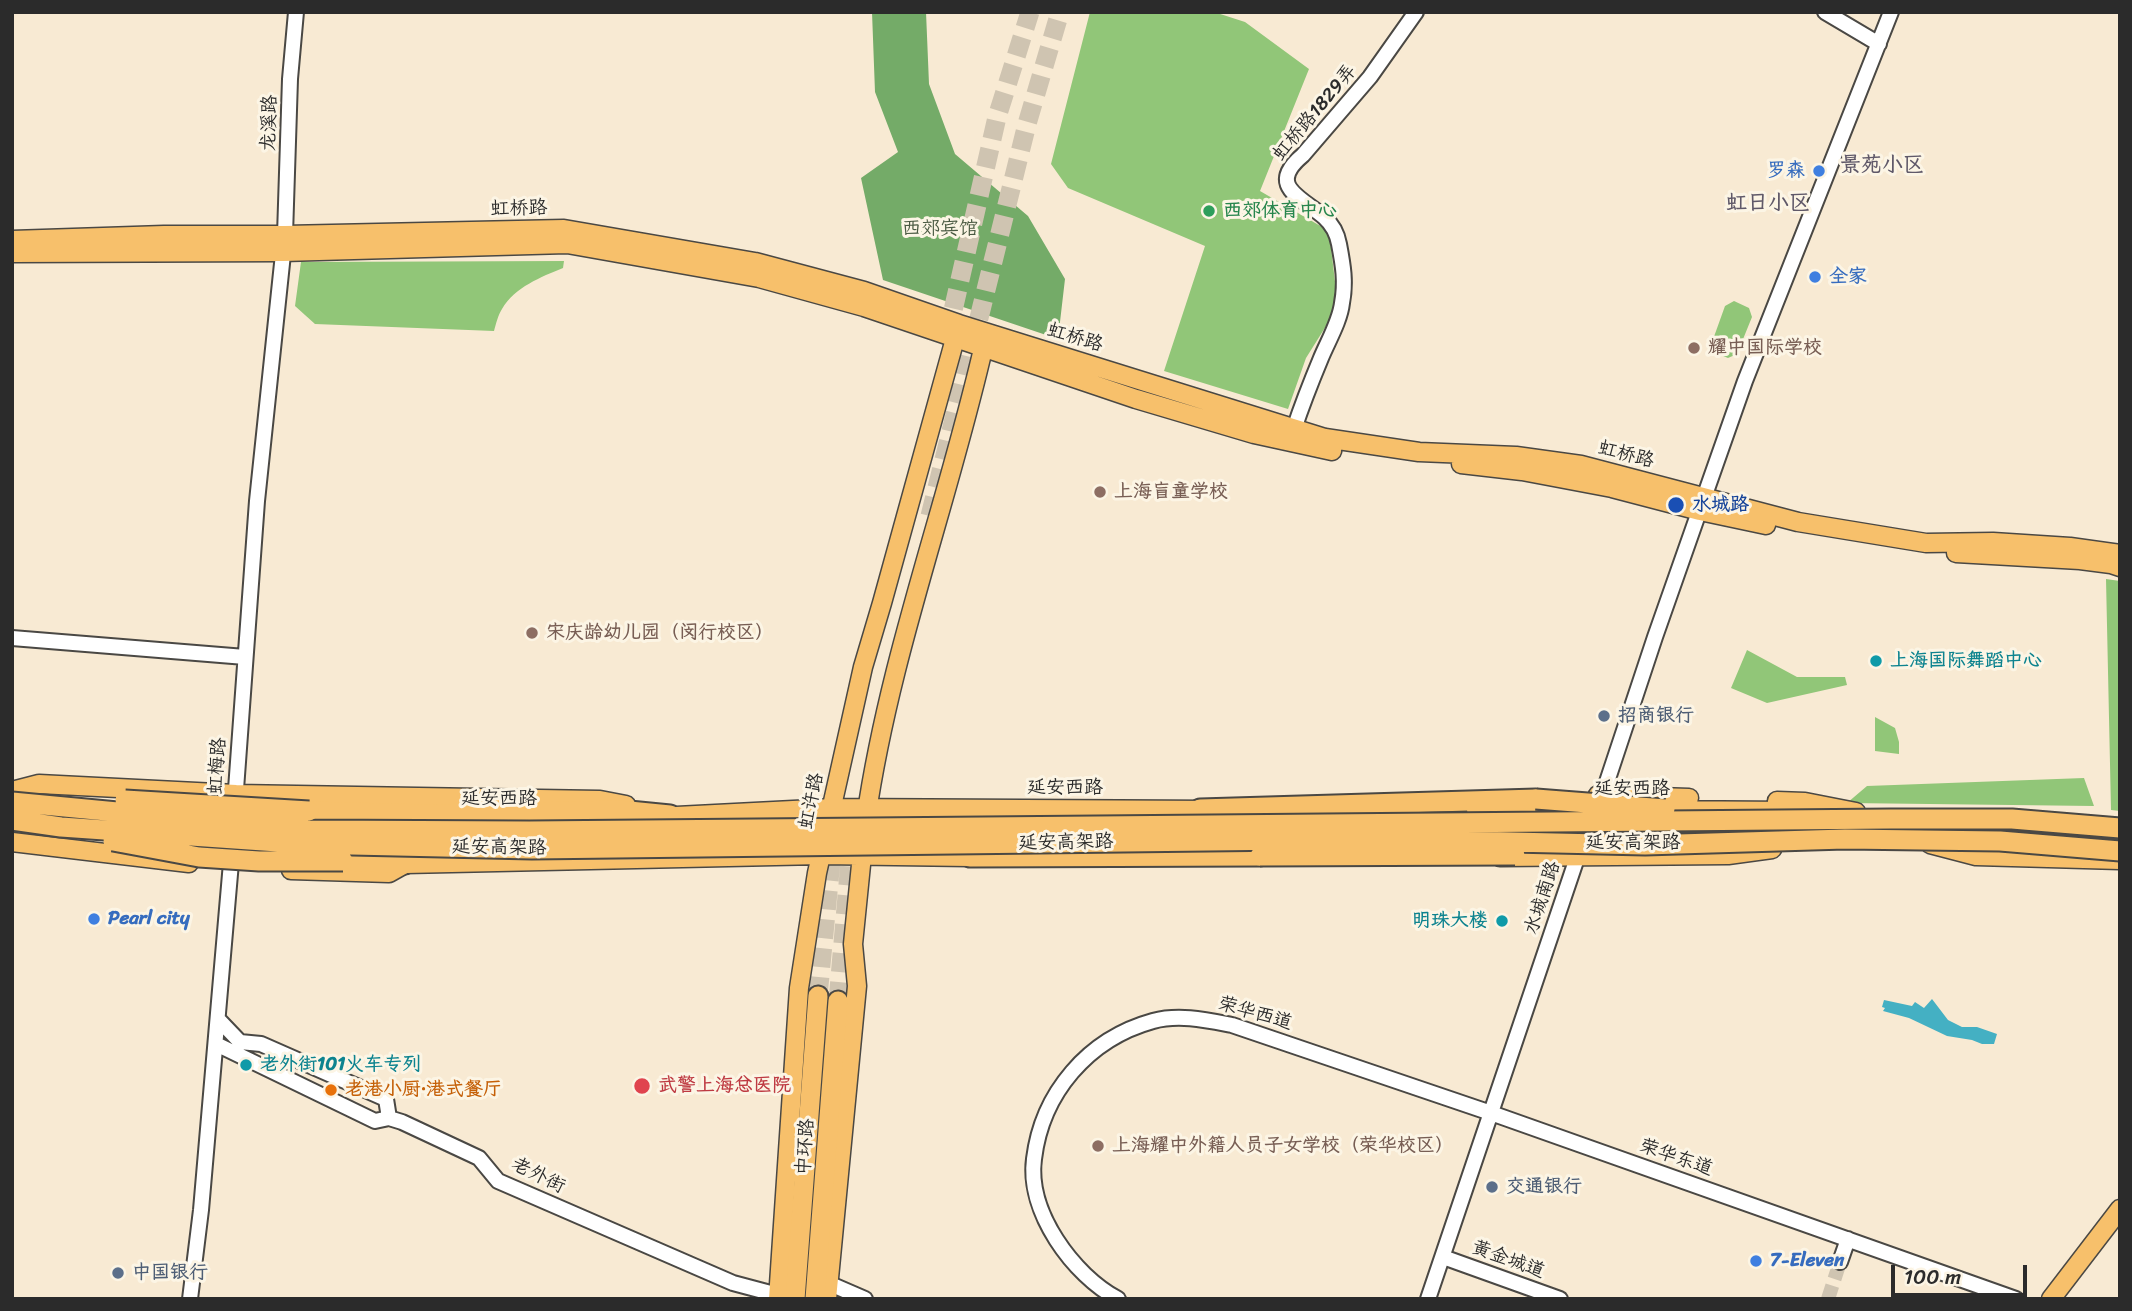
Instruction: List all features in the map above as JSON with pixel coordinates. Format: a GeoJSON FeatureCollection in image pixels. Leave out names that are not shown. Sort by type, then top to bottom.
{"type":"FeatureCollection","features":[{"type":"Feature","properties":{"kind":"highway"},"geometry":{"type":"LineString","coordinates":[[12,799],[64,797],[309,811],[429,814],[619,810],[670,815]]}},
{"type":"Feature","properties":{"kind":"highway","name":"延安高架路"},"geometry":{"type":"LineString","coordinates":[[12,799],[307,830],[529,831],[1784,819],[2012,819],[2120,828]]}},
{"type":"Feature","properties":{"kind":"highway"},"geometry":{"type":"LineString","coordinates":[[1200,809],[1536,799],[1784,819]]}},
{"type":"Feature","properties":{"kind":"highway","name":"延安高架路"},"geometry":{"type":"LineString","coordinates":[[12,820],[61,827],[307,844],[532,849],[1377,839],[1645,845],[1845,839],[1962,840],[2120,849]]}},
{"type":"Feature","properties":{"kind":"highway"},"geometry":{"type":"LineString","coordinates":[[61,827],[115,842],[199,857],[405,864]]}},
{"type":"Feature","properties":{"kind":"highway"},"geometry":{"type":"LineString","coordinates":[[970,857],[1522,855],[1645,845]]}},
{"type":"Feature","properties":{"kind":"highway","name":"中环路"},"geometry":{"type":"LineString","coordinates":[[784,1298],[818,996]]}},
{"type":"Feature","properties":{"kind":"highway","name":"中环路"},"geometry":{"type":"LineString","coordinates":[[815,1299],[838,1001]]}},
{"type":"Feature","properties":{"kind":"main road","name":"虹桥路"},"geometry":{"type":"LineString","coordinates":[[12,240],[164,235],[284,243]]}},
{"type":"Feature","properties":{"kind":"main road","name":"虹桥路"},"geometry":{"type":"LineString","coordinates":[[12,253],[284,243],[567,244],[760,278],[957,331],[1325,439],[1419,452],[1516,456],[1581,465],[1797,532],[1912,551],[2080,560],[2120,567]]}},
{"type":"Feature","properties":{"kind":"main road","name":"虹许路"},"geometry":{"type":"LineString","coordinates":[[784,1298],[799,988],[821,855],[863,667],[957,331]]}},
{"type":"Feature","properties":{"kind":"main road","name":"虹桥路"},"geometry":{"type":"LineString","coordinates":[[985,340],[1136,399],[1254,434],[1329,451],[1522,471],[1926,543],[1993,542],[2070,547],[2120,554]]}},
{"type":"Feature","properties":{"kind":"main road"},"geometry":{"type":"LineString","coordinates":[[827,1291],[857,986],[853,944],[868,808],[883,726],[910,612],[985,340]]}},
{"type":"Feature","properties":{"kind":"main road"},"geometry":{"type":"LineString","coordinates":[[12,791],[38,784],[236,794],[600,800],[670,815]]}},
{"type":"Feature","properties":{"kind":"main road","name":"延安西路"},"geometry":{"type":"LineString","coordinates":[[12,799],[234,821],[640,819],[670,815],[832,808],[1200,809],[1281,813],[1600,802],[2120,821]]}},
{"type":"Feature","properties":{"kind":"main road"},"geometry":{"type":"LineString","coordinates":[[2006,843],[2007,816]]}},
{"type":"Feature","properties":{"kind":"main road"},"geometry":{"type":"LineString","coordinates":[[12,830],[231,859],[251,869],[389,873],[405,864]]}},
{"type":"Feature","properties":{"kind":"main road"},"geometry":{"type":"LineString","coordinates":[[970,857],[1032,848],[1249,847],[1541,840],[2006,843],[2120,849]]}},
{"type":"Feature","properties":{"kind":"main road"},"geometry":{"type":"LineString","coordinates":[[12,842],[231,859],[346,850],[405,864],[821,855],[970,857],[1031,863],[1246,863],[1399,857],[1577,858],[1728,855],[1831,841]]}},
{"type":"Feature","properties":{"kind":"main road"},"geometry":{"type":"LineString","coordinates":[[1923,843],[1976,856],[2120,860]]}},
{"type":"Feature","properties":{"kind":"main road"},"geometry":{"type":"LineString","coordinates":[[2052,1299],[2120,1209]]}},
{"type":"Feature","properties":{"kind":"street","name":"龙溪路"},"geometry":{"type":"LineString","coordinates":[[284,243],[290,79],[296,12]]}},
{"type":"Feature","properties":{"kind":"street","name":"虹桥路1829弄"},"geometry":{"type":"LineString","coordinates":[[1294,429],[1342,306],[1345,268],[1337,232],[1324,217],[1294,194],[1286,182],[1286,174],[1370,77],[1416,12]]}},
{"type":"Feature","properties":{"kind":"street"},"geometry":{"type":"LineString","coordinates":[[1825,12],[1879,44]]}},
{"type":"Feature","properties":{"kind":"street"},"geometry":{"type":"LineString","coordinates":[[1702,504],[1745,381],[1891,12]]}},
{"type":"Feature","properties":{"kind":"street","name":"虹梅路"},"geometry":{"type":"LineString","coordinates":[[190,1299],[216,1044],[257,500],[284,243]]}},
{"type":"Feature","properties":{"kind":"street","name":"水城南路"},"geometry":{"type":"LineString","coordinates":[[1427,1299],[1577,858],[1587,841],[1702,504]]}},
{"type":"Feature","properties":{"kind":"street"},"geometry":{"type":"LineString","coordinates":[[12,638],[245,657]]}},
{"type":"Feature","properties":{"kind":"street","name":"荣华西道"},"geometry":{"type":"LineString","coordinates":[[1118,1299],[1101,1290],[1072,1264],[1051,1232],[1036,1193],[1033,1161],[1041,1126],[1055,1093],[1075,1068],[1123,1031],[1155,1020],[1194,1017],[1232,1025],[1492,1114]]}},
{"type":"Feature","properties":{"kind":"street"},"geometry":{"type":"LineString","coordinates":[[218,1019],[240,1042],[261,1044],[387,1099],[390,1118]]}},
{"type":"Feature","properties":{"kind":"street","name":"老外街"},"geometry":{"type":"LineString","coordinates":[[216,1044],[375,1121],[390,1118],[479,1158],[498,1181],[733,1283],[784,1298]]}},
{"type":"Feature","properties":{"kind":"street","name":"荣华东道"},"geometry":{"type":"LineString","coordinates":[[1492,1114],[2016,1299]]}},
{"type":"Feature","properties":{"kind":"street"},"geometry":{"type":"LineString","coordinates":[[1840,1262],[1848,1239]]}},
{"type":"Feature","properties":{"kind":"street","name":"黄金城道"},"geometry":{"type":"LineString","coordinates":[[1443,1257],[1560,1299]]}},
{"type":"Feature","properties":{"kind":"street"},"geometry":{"type":"LineString","coordinates":[[827,1291],[865,1299]]}},
{"type":"Feature","properties":{"kind":"green space","name":"西郊宾馆"},"geometry":{"type":"Polygon","coordinates":[[[872,12],[926,12],[929,84],[955,154],[1028,216],[1065,279],[1058,339],[883,280],[861,178],[898,152],[875,92],[872,12]]]}},
{"type":"Feature","properties":{"kind":"green space","name":"西郊体育中心"},"geometry":{"type":"Polygon","coordinates":[[[1090,12],[1214,12],[1245,22],[1309,69],[1260,191],[1329,231],[1338,307],[1306,358],[1288,409],[1164,371],[1205,246],[1068,188],[1051,164],[1090,12]]]}},
{"type":"Feature","properties":{"kind":"green space"},"geometry":{"type":"Polygon","coordinates":[[[564,261],[563,268],[529,284],[507,301],[494,331],[315,324],[295,306],[301,262],[564,261]]]}},
{"type":"Feature","properties":{"kind":"green space"},"geometry":{"type":"Polygon","coordinates":[[[1734,301],[1749,308],[1752,317],[1737,354],[1728,358],[1716,353],[1711,345],[1725,306],[1734,301]]]}},
{"type":"Feature","properties":{"kind":"green space"},"geometry":{"type":"Polygon","coordinates":[[[2106,579],[2120,581],[2120,811],[2111,810],[2106,579]]]}},
{"type":"Feature","properties":{"kind":"green space"},"geometry":{"type":"Polygon","coordinates":[[[1747,650],[1797,677],[1845,677],[1847,685],[1767,703],[1731,688],[1747,650]]]}},
{"type":"Feature","properties":{"kind":"green space"},"geometry":{"type":"Polygon","coordinates":[[[1875,717],[1895,728],[1899,754],[1875,751],[1875,717]]]}},
{"type":"Feature","properties":{"kind":"green space"},"geometry":{"type":"Polygon","coordinates":[[[2084,778],[2094,806],[1847,803],[1867,786],[2084,778]]]}},
{"type":"Feature","properties":{"kind":"water"},"geometry":{"type":"Polygon","coordinates":[[[1932,999],[1948,1020],[1962,1027],[1977,1027],[1997,1034],[1994,1044],[1947,1036],[1909,1018],[1883,1011],[1885,1008],[1882,1007],[1884,1000],[1912,1006],[1915,1002],[1924,1008],[1932,999]]]}},
{"type":"Feature","properties":{"kind":"tunnel"},"geometry":{"type":"LineString","coordinates":[[947,337],[997,117],[1030,12]]}},
{"type":"Feature","properties":{"kind":"tunnel"},"geometry":{"type":"LineString","coordinates":[[930,516],[1027,124],[1060,12]]}},
{"type":"Feature","properties":{"kind":"tunnel"},"geometry":{"type":"LineString","coordinates":[[838,1001],[852,838]]}},
{"type":"Feature","properties":{"kind":"tunnel"},"geometry":{"type":"LineString","coordinates":[[818,996],[833,840]]}},
{"type":"Feature","properties":{"kind":"tunnel"},"geometry":{"type":"LineString","coordinates":[[1828,1299],[1840,1262]]}},
{"type":"Feature","properties":{"kind":"place","name":"罗森"},"geometry":{"type":"Point","coordinates":[1819,171]}},
{"type":"Feature","properties":{"kind":"place","name":"西郊体育中心"},"geometry":{"type":"Point","coordinates":[1209,211]}},
{"type":"Feature","properties":{"kind":"place","name":"全家"},"geometry":{"type":"Point","coordinates":[1815,277]}},
{"type":"Feature","properties":{"kind":"place","name":"耀中国际学校"},"geometry":{"type":"Point","coordinates":[1694,348]}},
{"type":"Feature","properties":{"kind":"place","name":"上海盲童学校"},"geometry":{"type":"Point","coordinates":[1100,492]}},
{"type":"Feature","properties":{"kind":"place","name":"水城路"},"geometry":{"type":"Point","coordinates":[1676,505]}},
{"type":"Feature","properties":{"kind":"place","name":"宋庆龄幼儿园（闵行校区）"},"geometry":{"type":"Point","coordinates":[532,633]}},
{"type":"Feature","properties":{"kind":"place","name":"上海国际舞蹈中心"},"geometry":{"type":"Point","coordinates":[1876,661]}},
{"type":"Feature","properties":{"kind":"place","name":"招商银行"},"geometry":{"type":"Point","coordinates":[1604,716]}},
{"type":"Feature","properties":{"kind":"place","name":"Pearl city"},"geometry":{"type":"Point","coordinates":[94,919]}},
{"type":"Feature","properties":{"kind":"place","name":"明珠大楼"},"geometry":{"type":"Point","coordinates":[1502,921]}},
{"type":"Feature","properties":{"kind":"place","name":"老外街101火车专列"},"geometry":{"type":"Point","coordinates":[246,1065]}},
{"type":"Feature","properties":{"kind":"place","name":"武警上海总医院"},"geometry":{"type":"Point","coordinates":[642,1086]}},
{"type":"Feature","properties":{"kind":"place","name":"老港小厨·港式餐厅"},"geometry":{"type":"Point","coordinates":[331,1090]}},
{"type":"Feature","properties":{"kind":"place","name":"上海耀中外籍人员子女学校（荣华校区）"},"geometry":{"type":"Point","coordinates":[1098,1146]}},
{"type":"Feature","properties":{"kind":"place","name":"交通银行"},"geometry":{"type":"Point","coordinates":[1492,1187]}},
{"type":"Feature","properties":{"kind":"place","name":"7-Eleven"},"geometry":{"type":"Point","coordinates":[1756,1261]}},
{"type":"Feature","properties":{"kind":"place","name":"中国银行"},"geometry":{"type":"Point","coordinates":[118,1273]}},
{"type":"Feature","properties":{"kind":"district","name":"景苑小区"},"geometry":{"type":"Point","coordinates":[1882,166]}},
{"type":"Feature","properties":{"kind":"district","name":"虹日小区"},"geometry":{"type":"Point","coordinates":[1768,204]}}]}
